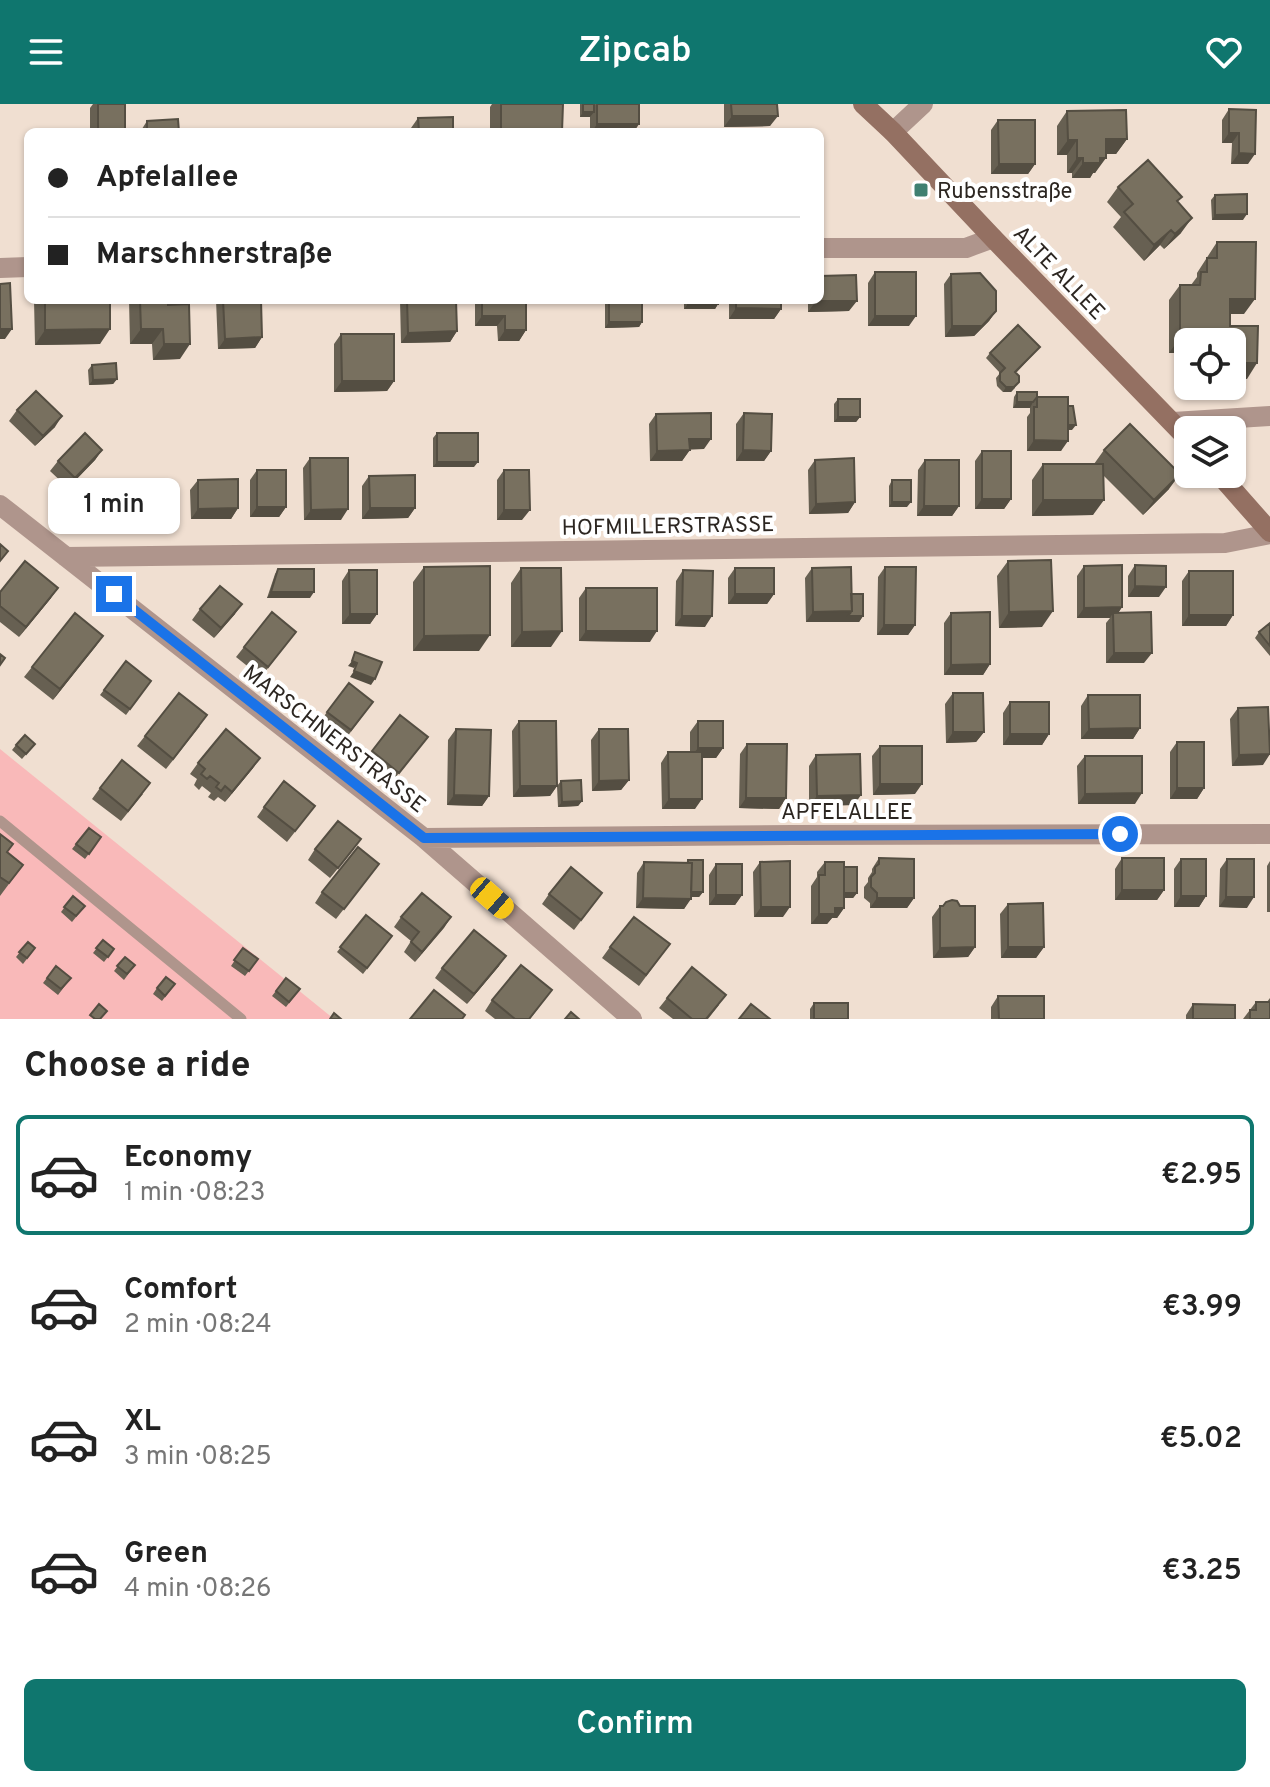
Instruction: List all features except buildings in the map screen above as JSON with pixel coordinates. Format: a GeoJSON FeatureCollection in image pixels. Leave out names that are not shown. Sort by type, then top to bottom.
{"type":"FeatureCollection","features":[{"type":"Feature","properties":{"kind":"street","name":"ALTE ALLEE"},"geometry":{"type":"LineString","coordinates":[[863,104],[1173,422]]}},
{"type":"Feature","properties":{"kind":"street"},"geometry":{"type":"LineString","coordinates":[[893,132],[923,104]]}},
{"type":"Feature","properties":{"kind":"street"},"geometry":{"type":"LineString","coordinates":[[824,248],[966,248],[993,238]]}},
{"type":"Feature","properties":{"kind":"street"},"geometry":{"type":"LineString","coordinates":[[0,268],[24,267]]}},
{"type":"Feature","properties":{"kind":"street"},"geometry":{"type":"LineString","coordinates":[[1173,422],[1270,416]]}},
{"type":"Feature","properties":{"kind":"street"},"geometry":{"type":"LineString","coordinates":[[1231,488],[1270,533]]}},
{"type":"Feature","properties":{"kind":"street","name":"MARSCHNERSTRASSE"},"geometry":{"type":"LineString","coordinates":[[0,505],[424,838],[632,1019]]}},
{"type":"Feature","properties":{"kind":"street","name":"HOFMILLERSTRASSE"},"geometry":{"type":"LineString","coordinates":[[66,557],[1225,543],[1270,533]]}},
{"type":"Feature","properties":{"kind":"street","name":"APFELALLEE"},"geometry":{"type":"LineString","coordinates":[[424,838],[1270,834]]}},
{"type":"Feature","properties":{"kind":"lane"},"geometry":{"type":"LineString","coordinates":[[0,821],[241,1019]]}},
{"type":"Feature","properties":{"kind":"shaded area"},"geometry":{"type":"Polygon","coordinates":[[[0,749],[334,1019],[0,1019],[0,749]]]}},
{"type":"Feature","properties":{"kind":"place","name":"Rubensstraße"},"geometry":{"type":"Point","coordinates":[921,190]}},
{"type":"Feature","properties":{"kind":"route"},"geometry":{"type":"LineString","coordinates":[[114,594],[424,838],[1120,834]]}}]}
